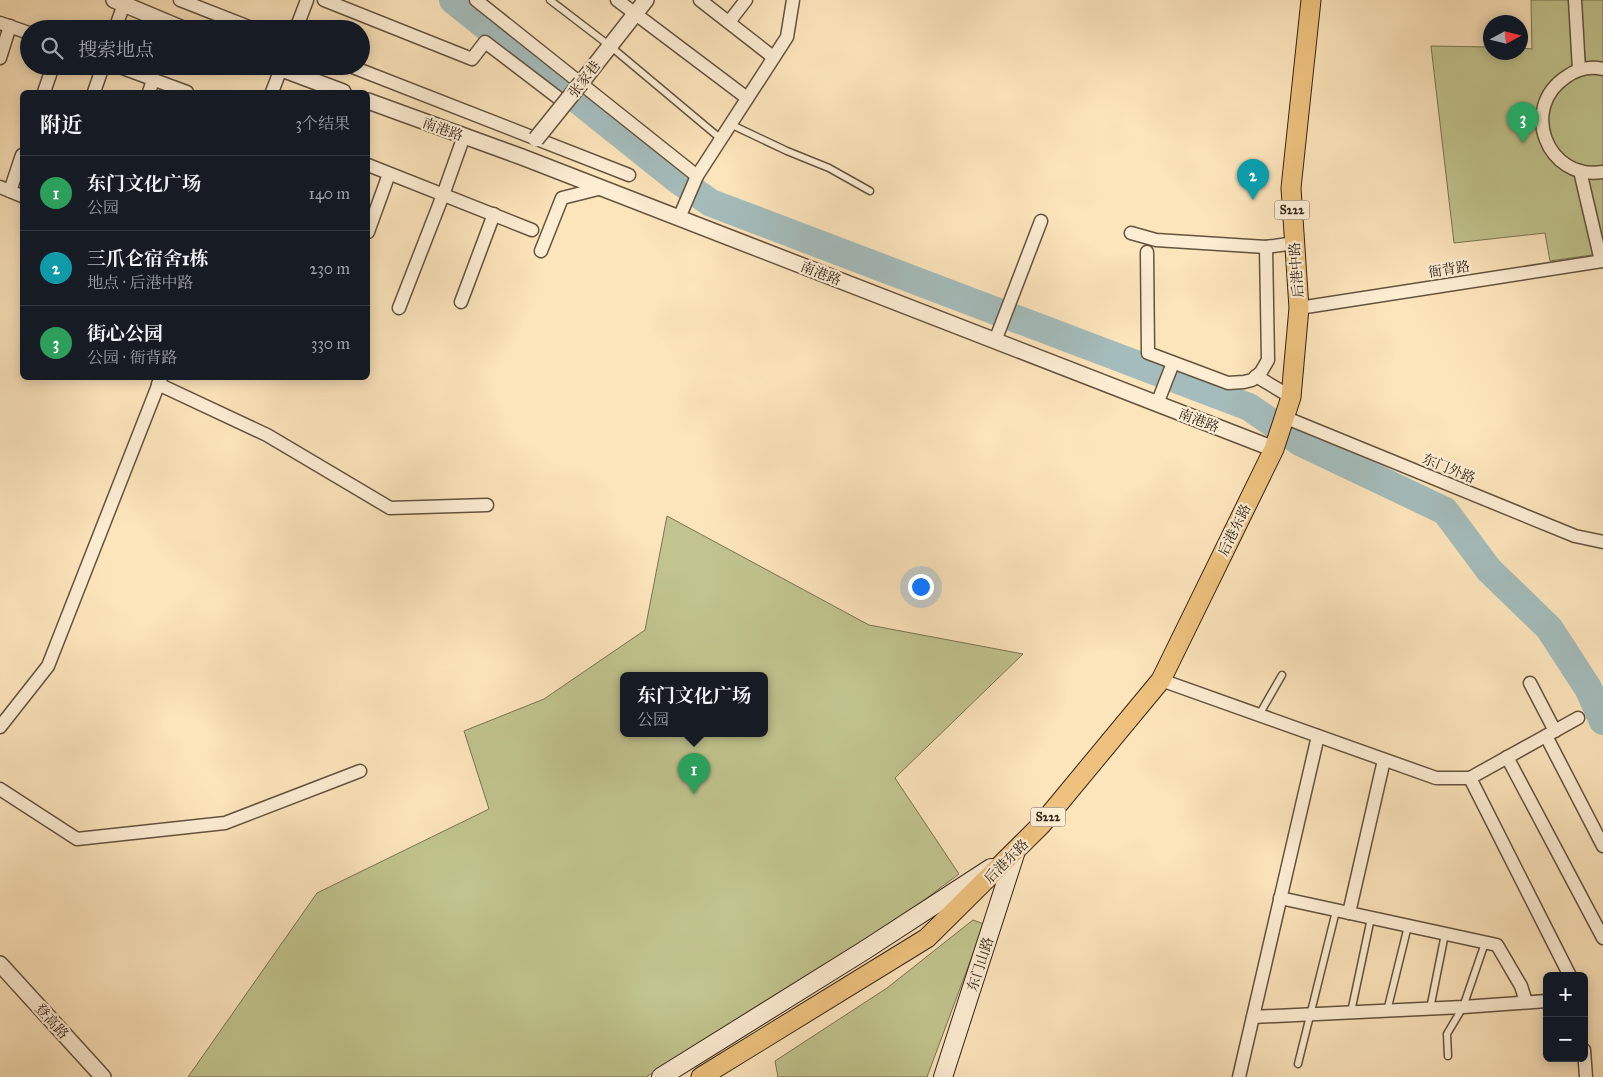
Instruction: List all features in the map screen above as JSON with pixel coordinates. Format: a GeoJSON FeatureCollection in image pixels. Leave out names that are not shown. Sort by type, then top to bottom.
{"type":"FeatureCollection","features":[{"type":"Feature","properties":{"kind":"main road","name":"后港中路"},"geometry":{"type":"LineString","coordinates":[[1284,418],[1291,397],[1299,308],[1291,188],[1311,0]]}},
{"type":"Feature","properties":{"kind":"main road","name":"S222"},"geometry":{"type":"LineString","coordinates":[[1274,449],[1284,418]]}},
{"type":"Feature","properties":{"kind":"main road","name":"后港东路"},"geometry":{"type":"LineString","coordinates":[[701,1077],[928,938],[1041,825],[1161,680],[1274,449]]}},
{"type":"Feature","properties":{"kind":"main road"},"geometry":{"type":"LineString","coordinates":[[661,1077],[865,950],[1016,851]]}},
{"type":"Feature","properties":{"kind":"main road","name":"东门山路"},"geometry":{"type":"LineString","coordinates":[[943,1077],[1016,851]]}},
{"type":"Feature","properties":{"kind":"street"},"geometry":{"type":"LineString","coordinates":[[180,0],[231,20]]}},
{"type":"Feature","properties":{"kind":"street"},"geometry":{"type":"LineString","coordinates":[[299,20],[307,0]]}},
{"type":"Feature","properties":{"kind":"street"},"geometry":{"type":"LineString","coordinates":[[324,0],[472,59],[485,42],[564,103]]}},
{"type":"Feature","properties":{"kind":"street"},"geometry":{"type":"LineString","coordinates":[[476,0],[697,176]]}},
{"type":"Feature","properties":{"kind":"street"},"geometry":{"type":"LineString","coordinates":[[618,0],[747,98]]}},
{"type":"Feature","properties":{"kind":"street","name":"张家巷"},"geometry":{"type":"LineString","coordinates":[[522,157],[646,0]]}},
{"type":"Feature","properties":{"kind":"street"},"geometry":{"type":"LineString","coordinates":[[700,0],[773,58]]}},
{"type":"Feature","properties":{"kind":"street"},"geometry":{"type":"LineString","coordinates":[[728,22],[746,0]]}},
{"type":"Feature","properties":{"kind":"street"},"geometry":{"type":"LineString","coordinates":[[679,217],[697,176],[787,37],[793,0]]}},
{"type":"Feature","properties":{"kind":"street"},"geometry":{"type":"LineString","coordinates":[[1576,0],[1579,70]]}},
{"type":"Feature","properties":{"kind":"street"},"geometry":{"type":"LineString","coordinates":[[116,20],[119,2],[162,20]]}},
{"type":"Feature","properties":{"kind":"street"},"geometry":{"type":"LineString","coordinates":[[0,58],[5,25],[20,31]]}},
{"type":"Feature","properties":{"kind":"street"},"geometry":{"type":"LineString","coordinates":[[1603,69],[1589,68],[1579,70],[1562,79],[1548,95],[1544,105],[1542,126],[1546,141],[1561,162],[1580,171],[1590,173],[1603,172]]}},
{"type":"Feature","properties":{"kind":"street"},"geometry":{"type":"LineString","coordinates":[[370,74],[629,175]]}},
{"type":"Feature","properties":{"kind":"street"},"geometry":{"type":"LineString","coordinates":[[45,90],[50,75]]}},
{"type":"Feature","properties":{"kind":"street"},"geometry":{"type":"LineString","coordinates":[[95,90],[100,75]]}},
{"type":"Feature","properties":{"kind":"street"},"geometry":{"type":"LineString","coordinates":[[140,75],[181,90]]}},
{"type":"Feature","properties":{"kind":"street"},"geometry":{"type":"LineString","coordinates":[[273,90],[277,75]]}},
{"type":"Feature","properties":{"kind":"street"},"geometry":{"type":"LineString","coordinates":[[299,75],[338,90]]}},
{"type":"Feature","properties":{"kind":"street"},"geometry":{"type":"LineString","coordinates":[[150,90],[153,80]]}},
{"type":"Feature","properties":{"kind":"street","name":"南港路"},"geometry":{"type":"LineString","coordinates":[[370,102],[679,217],[1274,449]]}},
{"type":"Feature","properties":{"kind":"street"},"geometry":{"type":"LineString","coordinates":[[399,308],[464,136]]}},
{"type":"Feature","properties":{"kind":"street"},"geometry":{"type":"LineString","coordinates":[[11,191],[20,162]]}},
{"type":"Feature","properties":{"kind":"street"},"geometry":{"type":"LineString","coordinates":[[370,166],[532,230]]}},
{"type":"Feature","properties":{"kind":"street"},"geometry":{"type":"LineString","coordinates":[[1580,171],[1600,244],[1602,261]]}},
{"type":"Feature","properties":{"kind":"street"},"geometry":{"type":"LineString","coordinates":[[370,226],[389,174]]}},
{"type":"Feature","properties":{"kind":"street"},"geometry":{"type":"LineString","coordinates":[[541,251],[562,198],[602,188]]}},
{"type":"Feature","properties":{"kind":"street"},"geometry":{"type":"LineString","coordinates":[[461,302],[494,214]]}},
{"type":"Feature","properties":{"kind":"street"},"geometry":{"type":"LineString","coordinates":[[995,340],[1041,221]]}},
{"type":"Feature","properties":{"kind":"street"},"geometry":{"type":"LineString","coordinates":[[1131,233],[1156,240],[1266,248],[1295,243]]}},
{"type":"Feature","properties":{"kind":"street"},"geometry":{"type":"LineString","coordinates":[[1148,252],[1148,353],[1228,383],[1252,380],[1262,372],[1268,360],[1266,248]]}},
{"type":"Feature","properties":{"kind":"street","name":"衙背路"},"geometry":{"type":"LineString","coordinates":[[1299,308],[1602,261]]}},
{"type":"Feature","properties":{"kind":"street"},"geometry":{"type":"LineString","coordinates":[[1157,403],[1174,363]]}},
{"type":"Feature","properties":{"kind":"street"},"geometry":{"type":"LineString","coordinates":[[1256,376],[1291,397]]}},
{"type":"Feature","properties":{"kind":"street"},"geometry":{"type":"LineString","coordinates":[[0,727],[48,666],[159,381],[267,435],[390,508],[487,505]]}},
{"type":"Feature","properties":{"kind":"street","name":"东门外路"},"geometry":{"type":"LineString","coordinates":[[1284,418],[1575,536],[1603,542]]}},
{"type":"Feature","properties":{"kind":"street"},"geometry":{"type":"LineString","coordinates":[[1161,680],[1436,778],[1470,778],[1578,718]]}},
{"type":"Feature","properties":{"kind":"street"},"geometry":{"type":"LineString","coordinates":[[1530,683],[1550,734],[1603,846]]}},
{"type":"Feature","properties":{"kind":"street"},"geometry":{"type":"LineString","coordinates":[[1239,1077],[1318,736]]}},
{"type":"Feature","properties":{"kind":"street"},"geometry":{"type":"LineString","coordinates":[[1507,757],[1603,938]]}},
{"type":"Feature","properties":{"kind":"street"},"geometry":{"type":"LineString","coordinates":[[1349,913],[1384,760]]}},
{"type":"Feature","properties":{"kind":"street"},"geometry":{"type":"LineString","coordinates":[[0,789],[77,839],[225,823],[360,771]]}},
{"type":"Feature","properties":{"kind":"street"},"geometry":{"type":"LineString","coordinates":[[1470,778],[1568,972]]}},
{"type":"Feature","properties":{"kind":"street"},"geometry":{"type":"LineString","coordinates":[[1280,898],[1497,945],[1521,986],[1526,1002]]}},
{"type":"Feature","properties":{"kind":"street","name":"登高路"},"geometry":{"type":"LineString","coordinates":[[0,964],[103,1077]]}},
{"type":"Feature","properties":{"kind":"street"},"geometry":{"type":"LineString","coordinates":[[1253,1017],[1430,1009],[1543,1000]]}},
{"type":"Feature","properties":{"kind":"street"},"geometry":{"type":"LineString","coordinates":[[1585,1062],[1586,1077]]}},
{"type":"Feature","properties":{"kind":"lane"},"geometry":{"type":"LineString","coordinates":[[550,0],[610,46],[721,139]]}},
{"type":"Feature","properties":{"kind":"lane"},"geometry":{"type":"LineString","coordinates":[[730,124],[787,151],[829,168],[870,191]]}},
{"type":"Feature","properties":{"kind":"lane"},"geometry":{"type":"LineString","coordinates":[[1259,715],[1282,675]]}},
{"type":"Feature","properties":{"kind":"lane"},"geometry":{"type":"LineString","coordinates":[[1298,1064],[1336,911]]}},
{"type":"Feature","properties":{"kind":"lane"},"geometry":{"type":"LineString","coordinates":[[1351,1012],[1371,918]]}},
{"type":"Feature","properties":{"kind":"lane"},"geometry":{"type":"LineString","coordinates":[[1387,1011],[1408,926]]}},
{"type":"Feature","properties":{"kind":"lane"},"geometry":{"type":"LineString","coordinates":[[1430,1009],[1445,934]]}},
{"type":"Feature","properties":{"kind":"lane"},"geometry":{"type":"LineString","coordinates":[[1448,1056],[1447,1034],[1463,1007],[1485,943]]}},
{"type":"Feature","properties":{"kind":"green space"},"geometry":{"type":"Polygon","coordinates":[[[1531,0],[1603,0],[1603,234],[1592,255],[1550,261],[1545,233],[1454,243],[1431,46],[1483,47],[1483,60],[1528,60],[1528,49],[1532,49],[1531,0]]]}},
{"type":"Feature","properties":{"kind":"green space"},"geometry":{"type":"Polygon","coordinates":[[[667,516],[869,625],[1023,654],[895,778],[959,874],[881,932],[646,1077],[188,1077],[317,893],[489,809],[464,731],[544,699],[645,630],[667,516]]]}},
{"type":"Feature","properties":{"kind":"green space"},"geometry":{"type":"Polygon","coordinates":[[[973,920],[984,924],[927,1077],[778,1077],[775,1061],[887,988],[973,920]]]}},
{"type":"Feature","properties":{"kind":"waterway"},"geometry":{"type":"LineString","coordinates":[[453,0],[678,180],[711,203],[1249,407],[1300,442],[1445,511],[1489,570],[1549,628],[1588,688],[1603,721]]}},
{"type":"Feature","properties":{"kind":"place","name":"街心公园"},"geometry":{"type":"Point","coordinates":[1523,143]}},
{"type":"Feature","properties":{"kind":"place","name":"三爪仑宿舍1栋"},"geometry":{"type":"Point","coordinates":[1253,200]}},
{"type":"Feature","properties":{"kind":"place","name":"东门文化广场"},"geometry":{"type":"Point","coordinates":[694,794]}}]}
